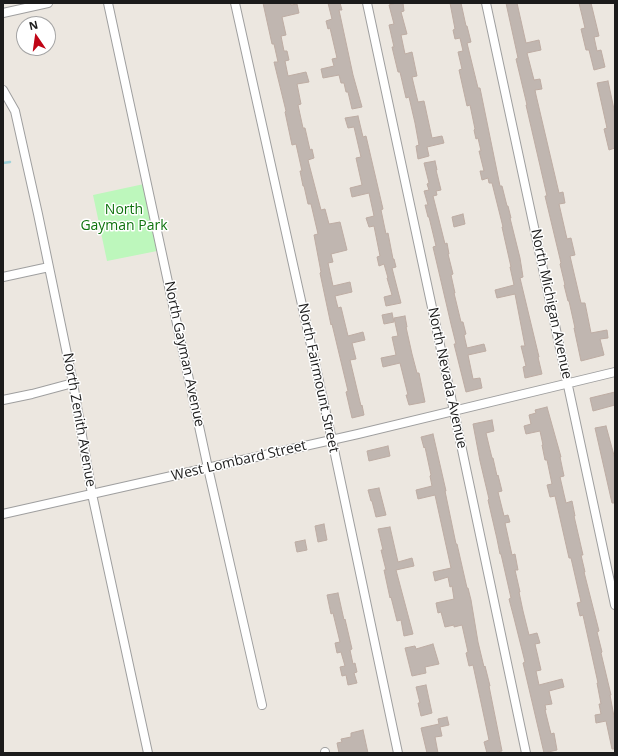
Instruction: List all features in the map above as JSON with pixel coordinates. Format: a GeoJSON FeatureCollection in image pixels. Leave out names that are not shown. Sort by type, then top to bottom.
{"type":"FeatureCollection","features":[{"type":"Feature","properties":{"kind":"street"},"geometry":{"type":"LineString","coordinates":[[3,13],[48,3]]}},
{"type":"Feature","properties":{"kind":"street","name":"North Gayman Avenue"},"geometry":{"type":"LineString","coordinates":[[108,3],[208,468],[262,705]]}},
{"type":"Feature","properties":{"kind":"street","name":"North Fairmount Street"},"geometry":{"type":"LineString","coordinates":[[235,3],[332,440],[398,753]]}},
{"type":"Feature","properties":{"kind":"street","name":"North Nevada Avenue"},"geometry":{"type":"LineString","coordinates":[[367,3],[526,753]]}},
{"type":"Feature","properties":{"kind":"street","name":"North Michigan Avenue"},"geometry":{"type":"LineString","coordinates":[[486,3],[615,605]]}},
{"type":"Feature","properties":{"kind":"street","name":"North Zenith Avenue"},"geometry":{"type":"LineString","coordinates":[[3,90],[15,111],[74,383],[92,494],[148,753]]}},
{"type":"Feature","properties":{"kind":"street"},"geometry":{"type":"LineString","coordinates":[[3,277],[49,267]]}},
{"type":"Feature","properties":{"kind":"street","name":"West Lombard Street"},"geometry":{"type":"LineString","coordinates":[[3,514],[332,440],[615,372]]}},
{"type":"Feature","properties":{"kind":"street"},"geometry":{"type":"LineString","coordinates":[[3,400],[74,383]]}},
{"type":"Feature","properties":{"kind":"green space","name":"North Gayman Park"},"geometry":{"type":"Polygon","coordinates":[[[144,184],[157,251],[107,261],[93,195],[144,184]]]}},
{"type":"Feature","properties":{"kind":"building"},"geometry":{"type":"Polygon","coordinates":[[[263,3],[297,4],[299,13],[282,17],[286,35],[281,36],[284,51],[287,51],[289,60],[285,61],[288,76],[306,72],[309,82],[297,84],[301,104],[298,105],[303,128],[305,128],[310,150],[312,149],[314,158],[308,160],[321,210],[325,209],[329,224],[340,222],[347,250],[331,254],[333,262],[328,263],[333,286],[350,282],[352,292],[335,296],[338,308],[341,307],[348,336],[363,332],[365,340],[352,343],[356,359],[350,360],[364,415],[352,418],[346,392],[348,391],[332,324],[331,325],[320,273],[314,235],[318,234],[311,204],[308,204],[303,186],[300,171],[302,171],[296,144],[292,145],[286,111],[274,62],[278,62],[274,44],[272,44],[263,3]]]}},
{"type":"Feature","properties":{"kind":"building"},"geometry":{"type":"Polygon","coordinates":[[[328,3],[340,3],[342,10],[339,10],[353,75],[362,107],[352,109],[348,92],[346,92],[344,83],[341,83],[339,75],[323,78],[321,69],[334,66],[332,59],[337,58],[330,28],[328,29],[326,21],[332,19],[328,3]]]}},
{"type":"Feature","properties":{"kind":"building"},"geometry":{"type":"Polygon","coordinates":[[[403,3],[404,11],[401,12],[407,34],[401,35],[405,54],[412,52],[417,76],[412,77],[418,102],[424,101],[432,138],[442,136],[444,143],[427,147],[429,156],[418,159],[416,146],[419,145],[409,97],[406,98],[392,47],[394,47],[389,25],[394,24],[389,5],[403,3]]]}},
{"type":"Feature","properties":{"kind":"building"},"geometry":{"type":"Polygon","coordinates":[[[450,3],[461,3],[471,42],[467,43],[478,88],[480,88],[500,186],[502,186],[508,206],[520,258],[523,277],[520,278],[542,374],[525,378],[523,367],[526,366],[521,346],[525,346],[515,294],[497,298],[495,290],[514,285],[503,227],[492,183],[489,183],[488,178],[482,180],[480,171],[484,171],[479,151],[481,151],[478,138],[476,139],[470,105],[467,106],[459,70],[462,69],[458,52],[463,51],[460,38],[455,39],[453,30],[455,29],[450,3]]]}},
{"type":"Feature","properties":{"kind":"building"},"geometry":{"type":"Polygon","coordinates":[[[506,3],[517,3],[526,43],[539,40],[541,50],[527,53],[534,80],[540,79],[542,89],[535,90],[559,193],[563,192],[565,203],[559,204],[567,239],[571,238],[575,255],[570,256],[581,303],[585,303],[591,333],[607,330],[608,338],[600,339],[604,355],[581,361],[569,301],[564,285],[561,263],[545,196],[547,196],[516,59],[518,58],[506,3]]]}},
{"type":"Feature","properties":{"kind":"building"},"geometry":{"type":"Polygon","coordinates":[[[579,3],[591,3],[599,36],[594,37],[597,51],[601,50],[605,67],[594,70],[589,50],[586,50],[581,29],[585,28],[579,3]]]}},
{"type":"Feature","properties":{"kind":"building"},"geometry":{"type":"Polygon","coordinates":[[[608,81],[615,114],[615,148],[609,150],[604,129],[607,128],[597,83],[608,81]]]}},
{"type":"Feature","properties":{"kind":"building"},"geometry":{"type":"Polygon","coordinates":[[[358,116],[363,137],[366,136],[383,209],[381,210],[386,234],[388,233],[396,267],[392,268],[401,303],[386,306],[384,297],[392,295],[384,264],[379,266],[377,257],[380,256],[374,226],[369,227],[366,218],[374,216],[369,193],[352,197],[350,188],[362,185],[356,158],[361,157],[354,127],[348,128],[345,118],[358,116]]]}},
{"type":"Feature","properties":{"kind":"building"},"geometry":{"type":"Polygon","coordinates":[[[435,161],[441,190],[436,191],[437,195],[433,196],[445,244],[447,243],[453,274],[451,275],[454,293],[461,322],[463,322],[466,334],[464,335],[467,348],[484,344],[486,351],[468,355],[473,379],[480,378],[482,388],[466,392],[433,247],[436,246],[425,205],[428,205],[424,191],[429,190],[427,184],[429,183],[424,163],[435,161]]]}},
{"type":"Feature","properties":{"kind":"building"},"geometry":{"type":"Polygon","coordinates":[[[463,214],[465,224],[454,227],[452,217],[463,214]]]}},
{"type":"Feature","properties":{"kind":"building"},"geometry":{"type":"Polygon","coordinates":[[[392,313],[394,322],[384,324],[382,315],[392,313]]]}},
{"type":"Feature","properties":{"kind":"building"},"geometry":{"type":"Polygon","coordinates":[[[405,316],[412,354],[417,373],[419,373],[425,402],[409,405],[400,363],[383,367],[381,358],[396,355],[392,337],[398,336],[394,318],[405,316]]]}},
{"type":"Feature","properties":{"kind":"building"},"geometry":{"type":"Polygon","coordinates":[[[615,392],[615,405],[593,411],[590,398],[615,392]]]}},
{"type":"Feature","properties":{"kind":"building"},"geometry":{"type":"Polygon","coordinates":[[[547,407],[561,457],[564,476],[560,477],[566,503],[572,501],[583,555],[581,555],[584,572],[599,631],[597,632],[611,695],[615,722],[615,749],[612,749],[606,721],[596,723],[595,715],[601,714],[598,683],[583,615],[580,616],[577,603],[581,602],[571,558],[569,558],[555,496],[550,497],[547,485],[552,484],[547,460],[545,460],[540,431],[526,434],[524,426],[531,424],[529,415],[536,413],[535,410],[547,407]]]}},
{"type":"Feature","properties":{"kind":"building"},"geometry":{"type":"Polygon","coordinates":[[[492,420],[494,431],[486,433],[502,491],[498,492],[504,516],[508,515],[510,522],[505,523],[512,555],[515,554],[518,570],[515,570],[523,611],[529,635],[537,633],[540,643],[535,644],[541,670],[536,671],[539,685],[562,679],[564,687],[549,691],[552,704],[545,705],[545,710],[551,734],[554,733],[557,750],[544,753],[523,663],[525,662],[509,599],[511,598],[488,500],[473,424],[492,420]]]}},
{"type":"Feature","properties":{"kind":"building"},"geometry":{"type":"Polygon","coordinates":[[[606,426],[615,459],[615,503],[612,503],[595,428],[606,426]]]}},
{"type":"Feature","properties":{"kind":"building"},"geometry":{"type":"Polygon","coordinates":[[[433,434],[456,544],[471,600],[478,642],[490,686],[502,751],[497,753],[487,753],[484,742],[489,740],[473,665],[469,666],[466,653],[468,652],[462,625],[445,627],[441,612],[438,613],[436,603],[454,599],[452,586],[450,587],[448,577],[435,581],[433,572],[451,568],[435,495],[418,499],[416,490],[432,486],[425,447],[424,448],[421,437],[433,434]]]}},
{"type":"Feature","properties":{"kind":"building"},"geometry":{"type":"Polygon","coordinates":[[[388,446],[390,456],[369,461],[367,451],[388,446]]]}},
{"type":"Feature","properties":{"kind":"building"},"geometry":{"type":"Polygon","coordinates":[[[379,488],[386,515],[376,517],[368,490],[379,488]]]}},
{"type":"Feature","properties":{"kind":"building"},"geometry":{"type":"Polygon","coordinates":[[[324,524],[327,540],[318,542],[315,526],[324,524]]]}},
{"type":"Feature","properties":{"kind":"building"},"geometry":{"type":"Polygon","coordinates":[[[390,527],[398,562],[412,558],[414,566],[396,570],[413,634],[404,636],[401,620],[397,621],[391,597],[390,598],[384,570],[386,570],[381,550],[383,550],[378,529],[390,527]]]}},
{"type":"Feature","properties":{"kind":"building"},"geometry":{"type":"Polygon","coordinates":[[[305,540],[307,550],[297,552],[295,542],[305,540]]]}},
{"type":"Feature","properties":{"kind":"building"},"geometry":{"type":"Polygon","coordinates":[[[338,593],[352,649],[350,650],[353,664],[355,663],[357,672],[354,673],[357,683],[348,685],[346,675],[342,676],[340,667],[345,666],[341,652],[337,653],[335,643],[340,642],[333,613],[331,614],[327,595],[338,593]]]}},
{"type":"Feature","properties":{"kind":"building"},"geometry":{"type":"Polygon","coordinates":[[[433,644],[439,664],[425,667],[426,673],[412,676],[405,648],[415,646],[416,649],[433,644]]]}},
{"type":"Feature","properties":{"kind":"building"},"geometry":{"type":"Polygon","coordinates":[[[426,685],[432,713],[421,716],[418,703],[420,703],[416,687],[426,685]]]}},
{"type":"Feature","properties":{"kind":"building"},"geometry":{"type":"Polygon","coordinates":[[[447,717],[449,725],[440,727],[442,736],[435,737],[438,753],[427,753],[421,728],[439,724],[438,719],[447,717]]]}},
{"type":"Feature","properties":{"kind":"building"},"geometry":{"type":"Polygon","coordinates":[[[363,730],[368,753],[339,753],[337,743],[342,742],[341,739],[351,737],[351,733],[363,730]]]}},
{"type":"Feature","properties":{"kind":"waterway"},"geometry":{"type":"LineString","coordinates":[[3,163],[10,162]]}}]}
